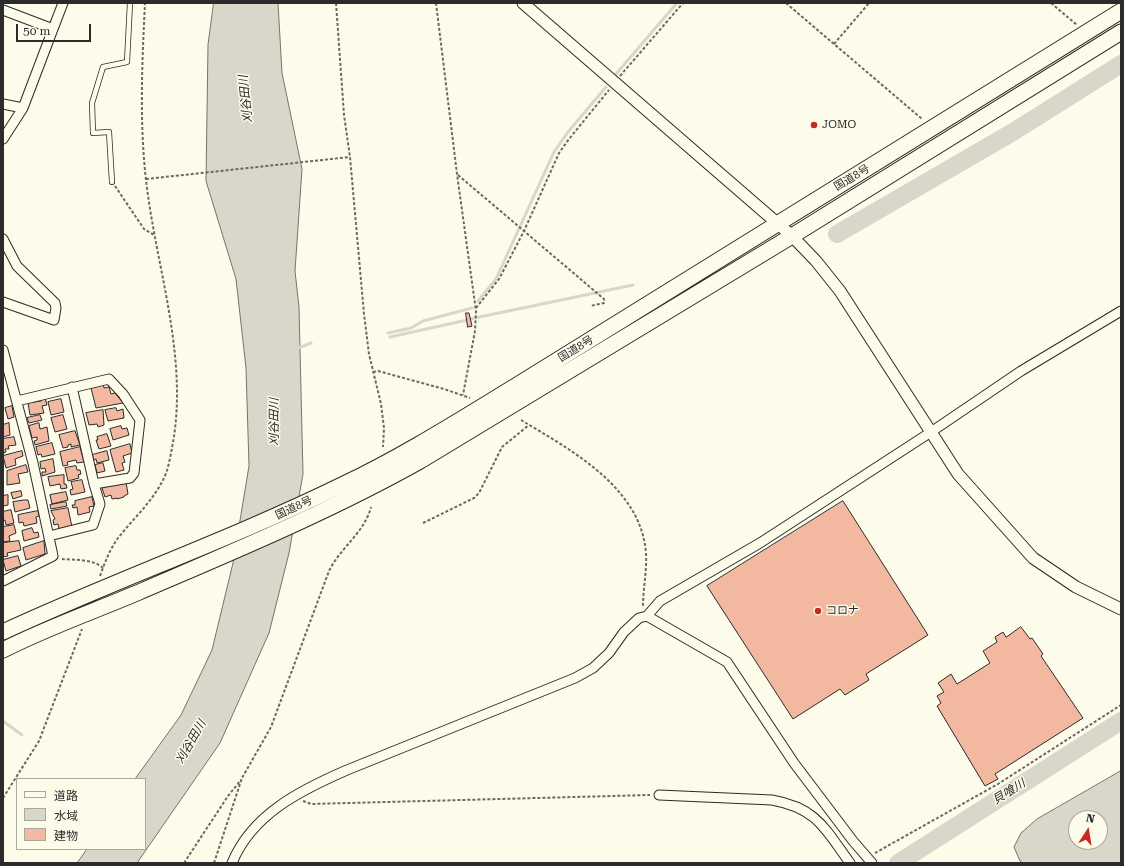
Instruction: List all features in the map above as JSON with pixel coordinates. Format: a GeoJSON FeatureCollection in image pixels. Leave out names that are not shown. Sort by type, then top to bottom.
{"type":"FeatureCollection","features":[{"type":"Feature","properties":{"kind":"highway","name":"国道8号"},"geometry":{"type":"LineString","coordinates":[[3,632],[221,541],[345,484],[463,418],[1121,12]]}},
{"type":"Feature","properties":{"kind":"highway","name":"国道8号"},"geometry":{"type":"LineString","coordinates":[[3,650],[62,622],[135,594],[383,482],[457,440],[792,236],[1121,32]]}},
{"type":"Feature","properties":{"kind":"street"},"geometry":{"type":"LineString","coordinates":[[3,139],[23,108],[63,3]]}},
{"type":"Feature","properties":{"kind":"street"},"geometry":{"type":"LineString","coordinates":[[523,3],[792,236],[816,261],[840,291],[958,474],[1033,558],[1076,587],[1121,609]]}},
{"type":"Feature","properties":{"kind":"street"},"geometry":{"type":"LineString","coordinates":[[3,10],[53,29]]}},
{"type":"Feature","properties":{"kind":"street"},"geometry":{"type":"LineString","coordinates":[[3,104],[23,108]]}},
{"type":"Feature","properties":{"kind":"street"},"geometry":{"type":"LineString","coordinates":[[3,239],[17,266],[55,303],[56,308],[54,320],[3,302]]}},
{"type":"Feature","properties":{"kind":"street"},"geometry":{"type":"LineString","coordinates":[[232,863],[247,836],[259,823],[294,796],[347,770],[575,678],[593,668],[610,653],[624,632],[638,618],[647,616],[660,602],[760,543],[931,432],[1021,371],[1121,311]]}},
{"type":"Feature","properties":{"kind":"street"},"geometry":{"type":"LineString","coordinates":[[3,350],[17,401],[53,556],[3,580]]}},
{"type":"Feature","properties":{"kind":"street"},"geometry":{"type":"LineString","coordinates":[[17,401],[109,379],[123,394],[140,420],[134,473],[130,478],[94,484]]}},
{"type":"Feature","properties":{"kind":"street"},"geometry":{"type":"LineString","coordinates":[[49,536],[93,525],[100,504],[72,387]]}},
{"type":"Feature","properties":{"kind":"street"},"geometry":{"type":"LineString","coordinates":[[647,616],[727,662],[794,763],[853,841],[870,860]]}},
{"type":"Feature","properties":{"kind":"street"},"geometry":{"type":"LineString","coordinates":[[659,794],[787,802],[803,808],[816,819],[850,863]]}},
{"type":"Feature","properties":{"kind":"lane"},"geometry":{"type":"LineString","coordinates":[[112,182],[109,132],[92,133],[92,103],[103,67],[127,62],[130,3]]}},
{"type":"Feature","properties":{"kind":"path"},"geometry":{"type":"LineString","coordinates":[[99,581],[109,552],[118,538],[142,510],[164,480],[172,448],[177,402],[174,347],[154,235],[146,179],[142,104],[145,3]]}},
{"type":"Feature","properties":{"kind":"path"},"geometry":{"type":"LineString","coordinates":[[336,3],[345,128],[350,158],[354,219],[368,354],[384,428],[382,447]]}},
{"type":"Feature","properties":{"kind":"path"},"geometry":{"type":"LineString","coordinates":[[436,3],[457,174],[476,308],[475,326],[463,395]]}},
{"type":"Feature","properties":{"kind":"path"},"geometry":{"type":"LineString","coordinates":[[476,308],[499,279],[524,231],[560,153],[569,138],[683,3]]}},
{"type":"Feature","properties":{"kind":"path"},"geometry":{"type":"LineString","coordinates":[[786,3],[932,129]]}},
{"type":"Feature","properties":{"kind":"path"},"geometry":{"type":"LineString","coordinates":[[834,44],[869,3]]}},
{"type":"Feature","properties":{"kind":"path"},"geometry":{"type":"LineString","coordinates":[[1051,3],[1084,34]]}},
{"type":"Feature","properties":{"kind":"path"},"geometry":{"type":"LineString","coordinates":[[146,179],[338,158],[350,158]]}},
{"type":"Feature","properties":{"kind":"path"},"geometry":{"type":"LineString","coordinates":[[457,174],[604,298],[604,303],[590,306]]}},
{"type":"Feature","properties":{"kind":"path"},"geometry":{"type":"LineString","coordinates":[[112,182],[144,229],[154,235]]}},
{"type":"Feature","properties":{"kind":"path"},"geometry":{"type":"LineString","coordinates":[[373,372],[378,371],[470,398]]}},
{"type":"Feature","properties":{"kind":"path"},"geometry":{"type":"LineString","coordinates":[[521,420],[576,453],[594,467],[623,498],[642,534],[646,554],[643,606],[647,616]]}},
{"type":"Feature","properties":{"kind":"path"},"geometry":{"type":"LineString","coordinates":[[423,523],[474,498],[479,493],[502,447],[529,425]]}},
{"type":"Feature","properties":{"kind":"path"},"geometry":{"type":"LineString","coordinates":[[184,863],[228,796],[242,778],[270,727],[335,558],[363,526],[369,516],[370,507]]}},
{"type":"Feature","properties":{"kind":"path"},"geometry":{"type":"LineString","coordinates":[[53,556],[61,559],[94,564],[103,568]]}},
{"type":"Feature","properties":{"kind":"path"},"geometry":{"type":"LineString","coordinates":[[3,798],[39,741],[82,630]]}},
{"type":"Feature","properties":{"kind":"path"},"geometry":{"type":"LineString","coordinates":[[870,860],[998,784],[1121,705]]}},
{"type":"Feature","properties":{"kind":"path"},"geometry":{"type":"LineString","coordinates":[[214,863],[242,778]]}},
{"type":"Feature","properties":{"kind":"path"},"geometry":{"type":"LineString","coordinates":[[294,796],[311,804],[659,794]]}},
{"type":"Feature","properties":{"kind":"water","name":"刈谷田川"},"geometry":{"type":"Polygon","coordinates":[[[214,3],[278,3],[282,73],[302,169],[295,271],[299,307],[303,474],[289,553],[269,633],[220,743],[146,850],[146,778],[136,778],[181,715],[212,650],[233,563],[249,466],[246,368],[236,279],[206,181],[208,45],[214,3]]]}},
{"type":"Feature","properties":{"kind":"water"},"geometry":{"type":"Polygon","coordinates":[[[1121,771],[1121,863],[1023,863],[1020,861],[1014,847],[1021,833],[1037,819],[1121,771]]]}},
{"type":"Feature","properties":{"kind":"water"},"geometry":{"type":"Polygon","coordinates":[[[86,850],[146,850],[137,863],[77,863],[86,850]]]}},
{"type":"Feature","properties":{"kind":"building"},"geometry":{"type":"Polygon","coordinates":[[[466,313],[469,313],[472,326],[468,327],[466,313]]]}},
{"type":"Feature","properties":{"kind":"building"},"geometry":{"type":"Polygon","coordinates":[[[103,383],[104,388],[109,387],[111,394],[115,393],[123,403],[96,408],[91,388],[103,383]]]}},
{"type":"Feature","properties":{"kind":"building"},"geometry":{"type":"Polygon","coordinates":[[[41,398],[45,398],[47,405],[42,406],[44,413],[30,415],[28,403],[41,401],[41,398]]]}},
{"type":"Feature","properties":{"kind":"building"},"geometry":{"type":"Polygon","coordinates":[[[61,399],[64,412],[51,415],[48,402],[61,399]]]}},
{"type":"Feature","properties":{"kind":"building"},"geometry":{"type":"Polygon","coordinates":[[[12,406],[14,417],[8,419],[5,408],[12,406]]]}},
{"type":"Feature","properties":{"kind":"building"},"geometry":{"type":"Polygon","coordinates":[[[116,408],[117,411],[123,409],[124,418],[108,421],[105,410],[116,408]]]}},
{"type":"Feature","properties":{"kind":"building"},"geometry":{"type":"Polygon","coordinates":[[[103,410],[104,425],[98,427],[97,424],[89,425],[86,413],[103,410]]]}},
{"type":"Feature","properties":{"kind":"building"},"geometry":{"type":"Polygon","coordinates":[[[40,415],[42,420],[29,423],[27,418],[40,415]]]}},
{"type":"Feature","properties":{"kind":"building"},"geometry":{"type":"Polygon","coordinates":[[[63,415],[67,429],[55,432],[51,418],[63,415]]]}},
{"type":"Feature","properties":{"kind":"building"},"geometry":{"type":"Polygon","coordinates":[[[9,423],[10,435],[3,437],[3,425],[9,423]]]}},
{"type":"Feature","properties":{"kind":"building"},"geometry":{"type":"Polygon","coordinates":[[[39,423],[40,429],[47,427],[49,441],[35,445],[34,441],[37,440],[37,437],[32,438],[29,426],[39,423]]]}},
{"type":"Feature","properties":{"kind":"building"},"geometry":{"type":"Polygon","coordinates":[[[121,426],[122,429],[127,428],[129,435],[113,440],[110,429],[121,426]]]}},
{"type":"Feature","properties":{"kind":"building"},"geometry":{"type":"Polygon","coordinates":[[[75,431],[80,445],[71,447],[71,444],[68,445],[68,447],[63,448],[59,435],[75,431]]]}},
{"type":"Feature","properties":{"kind":"building"},"geometry":{"type":"Polygon","coordinates":[[[107,434],[111,446],[99,449],[96,440],[98,440],[97,437],[107,434]]]}},
{"type":"Feature","properties":{"kind":"building"},"geometry":{"type":"Polygon","coordinates":[[[14,437],[16,445],[8,446],[9,449],[5,449],[6,452],[3,453],[3,439],[14,437]]]}},
{"type":"Feature","properties":{"kind":"building"},"geometry":{"type":"Polygon","coordinates":[[[52,443],[55,454],[42,457],[41,454],[38,455],[36,447],[52,443]]]}},
{"type":"Feature","properties":{"kind":"building"},"geometry":{"type":"Polygon","coordinates":[[[130,444],[132,453],[123,456],[125,462],[122,463],[124,470],[116,472],[110,450],[130,444]]]}},
{"type":"Feature","properties":{"kind":"building"},"geometry":{"type":"Polygon","coordinates":[[[80,447],[84,462],[77,463],[76,460],[67,462],[68,465],[63,466],[60,452],[80,447]]]}},
{"type":"Feature","properties":{"kind":"building"},"geometry":{"type":"Polygon","coordinates":[[[22,451],[23,456],[15,459],[16,465],[6,468],[3,456],[22,451]]]}},
{"type":"Feature","properties":{"kind":"building"},"geometry":{"type":"Polygon","coordinates":[[[107,451],[109,460],[97,463],[96,459],[94,460],[92,455],[107,451]]]}},
{"type":"Feature","properties":{"kind":"building"},"geometry":{"type":"Polygon","coordinates":[[[53,459],[55,472],[42,476],[42,472],[46,472],[45,468],[41,469],[40,462],[53,459]]]}},
{"type":"Feature","properties":{"kind":"building"},"geometry":{"type":"Polygon","coordinates":[[[103,463],[105,471],[97,473],[95,465],[103,463]]]}},
{"type":"Feature","properties":{"kind":"building"},"geometry":{"type":"Polygon","coordinates":[[[26,465],[28,472],[18,474],[20,483],[7,485],[7,471],[26,465]]]}},
{"type":"Feature","properties":{"kind":"building"},"geometry":{"type":"Polygon","coordinates":[[[76,466],[77,470],[80,470],[81,474],[78,475],[79,478],[68,481],[65,468],[76,466]]]}},
{"type":"Feature","properties":{"kind":"building"},"geometry":{"type":"Polygon","coordinates":[[[64,475],[64,484],[66,484],[67,488],[61,489],[60,484],[50,486],[48,477],[64,475]]]}},
{"type":"Feature","properties":{"kind":"building"},"geometry":{"type":"Polygon","coordinates":[[[82,480],[85,492],[71,495],[70,490],[73,489],[71,482],[82,480]]]}},
{"type":"Feature","properties":{"kind":"building"},"geometry":{"type":"Polygon","coordinates":[[[126,482],[128,494],[124,497],[112,499],[111,495],[105,497],[102,488],[126,482]]]}},
{"type":"Feature","properties":{"kind":"building"},"geometry":{"type":"Polygon","coordinates":[[[21,491],[22,496],[13,499],[11,493],[21,491]]]}},
{"type":"Feature","properties":{"kind":"building"},"geometry":{"type":"Polygon","coordinates":[[[66,492],[68,500],[52,504],[50,495],[66,492]]]}},
{"type":"Feature","properties":{"kind":"building"},"geometry":{"type":"Polygon","coordinates":[[[8,495],[8,505],[3,506],[3,496],[8,495]]]}},
{"type":"Feature","properties":{"kind":"building"},"geometry":{"type":"Polygon","coordinates":[[[92,497],[94,506],[89,507],[90,512],[78,515],[77,507],[73,508],[72,505],[75,505],[75,501],[92,497]]]}},
{"type":"Feature","properties":{"kind":"building"},"geometry":{"type":"Polygon","coordinates":[[[28,500],[30,508],[15,512],[13,502],[28,500]]]}},
{"type":"Feature","properties":{"kind":"building","name":"コロナ"},"geometry":{"type":"Polygon","coordinates":[[[843,501],[928,635],[866,674],[869,680],[845,695],[840,689],[793,719],[707,586],[843,501]]]}},
{"type":"Feature","properties":{"kind":"building"},"geometry":{"type":"Polygon","coordinates":[[[66,502],[67,506],[51,509],[50,505],[66,502]]]}},
{"type":"Feature","properties":{"kind":"building"},"geometry":{"type":"Polygon","coordinates":[[[68,508],[72,527],[59,529],[58,524],[54,525],[53,520],[55,519],[51,511],[68,508]]]}},
{"type":"Feature","properties":{"kind":"building"},"geometry":{"type":"Polygon","coordinates":[[[11,510],[14,523],[6,525],[5,520],[3,521],[3,512],[11,510]]]}},
{"type":"Feature","properties":{"kind":"building"},"geometry":{"type":"Polygon","coordinates":[[[38,511],[39,516],[36,517],[37,523],[24,526],[23,522],[19,523],[18,515],[38,511]]]}},
{"type":"Feature","properties":{"kind":"building"},"geometry":{"type":"Polygon","coordinates":[[[14,525],[16,533],[9,536],[10,541],[3,542],[3,527],[14,525]]]}},
{"type":"Feature","properties":{"kind":"building"},"geometry":{"type":"Polygon","coordinates":[[[32,528],[34,533],[38,532],[39,537],[24,541],[22,531],[32,528]]]}},
{"type":"Feature","properties":{"kind":"building"},"geometry":{"type":"Polygon","coordinates":[[[19,541],[21,550],[7,553],[8,556],[3,557],[3,543],[19,541]]]}},
{"type":"Feature","properties":{"kind":"building"},"geometry":{"type":"Polygon","coordinates":[[[44,541],[45,554],[26,560],[23,548],[44,541]]]}},
{"type":"Feature","properties":{"kind":"building"},"geometry":{"type":"Polygon","coordinates":[[[18,556],[21,566],[6,571],[3,560],[18,556]]]}},
{"type":"Feature","properties":{"kind":"building"},"geometry":{"type":"Polygon","coordinates":[[[1021,627],[1030,639],[1032,638],[1043,654],[1041,656],[1083,718],[995,774],[998,779],[985,786],[937,706],[941,703],[937,696],[944,692],[938,683],[951,674],[957,684],[990,663],[983,651],[997,642],[995,637],[1003,632],[1006,637],[1021,627]]]}},
{"type":"Feature","properties":{"kind":"waterway"},"geometry":{"type":"LineString","coordinates":[[616,74],[677,3]]}},
{"type":"Feature","properties":{"kind":"waterway"},"geometry":{"type":"LineString","coordinates":[[837,234],[1013,132],[1121,64]]}},
{"type":"Feature","properties":{"kind":"waterway"},"geometry":{"type":"LineString","coordinates":[[478,301],[496,279],[554,152],[568,132],[606,87]]}},
{"type":"Feature","properties":{"kind":"waterway"},"geometry":{"type":"LineString","coordinates":[[470,319],[633,285]]}},
{"type":"Feature","properties":{"kind":"waterway"},"geometry":{"type":"LineString","coordinates":[[388,333],[411,328],[423,321],[472,308]]}},
{"type":"Feature","properties":{"kind":"waterway"},"geometry":{"type":"LineString","coordinates":[[390,337],[467,320]]}},
{"type":"Feature","properties":{"kind":"waterway"},"geometry":{"type":"LineString","coordinates":[[298,348],[311,343]]}},
{"type":"Feature","properties":{"kind":"waterway"},"geometry":{"type":"LineString","coordinates":[[3,721],[22,735]]}},
{"type":"Feature","properties":{"kind":"waterway","name":"貝喰川"},"geometry":{"type":"LineString","coordinates":[[898,863],[1121,721]]}},
{"type":"Feature","properties":{"kind":"place","name":"JOMO"},"geometry":{"type":"Point","coordinates":[814,125]}},
{"type":"Feature","properties":{"kind":"place","name":"コロナ"},"geometry":{"type":"Point","coordinates":[818,611]}}]}
